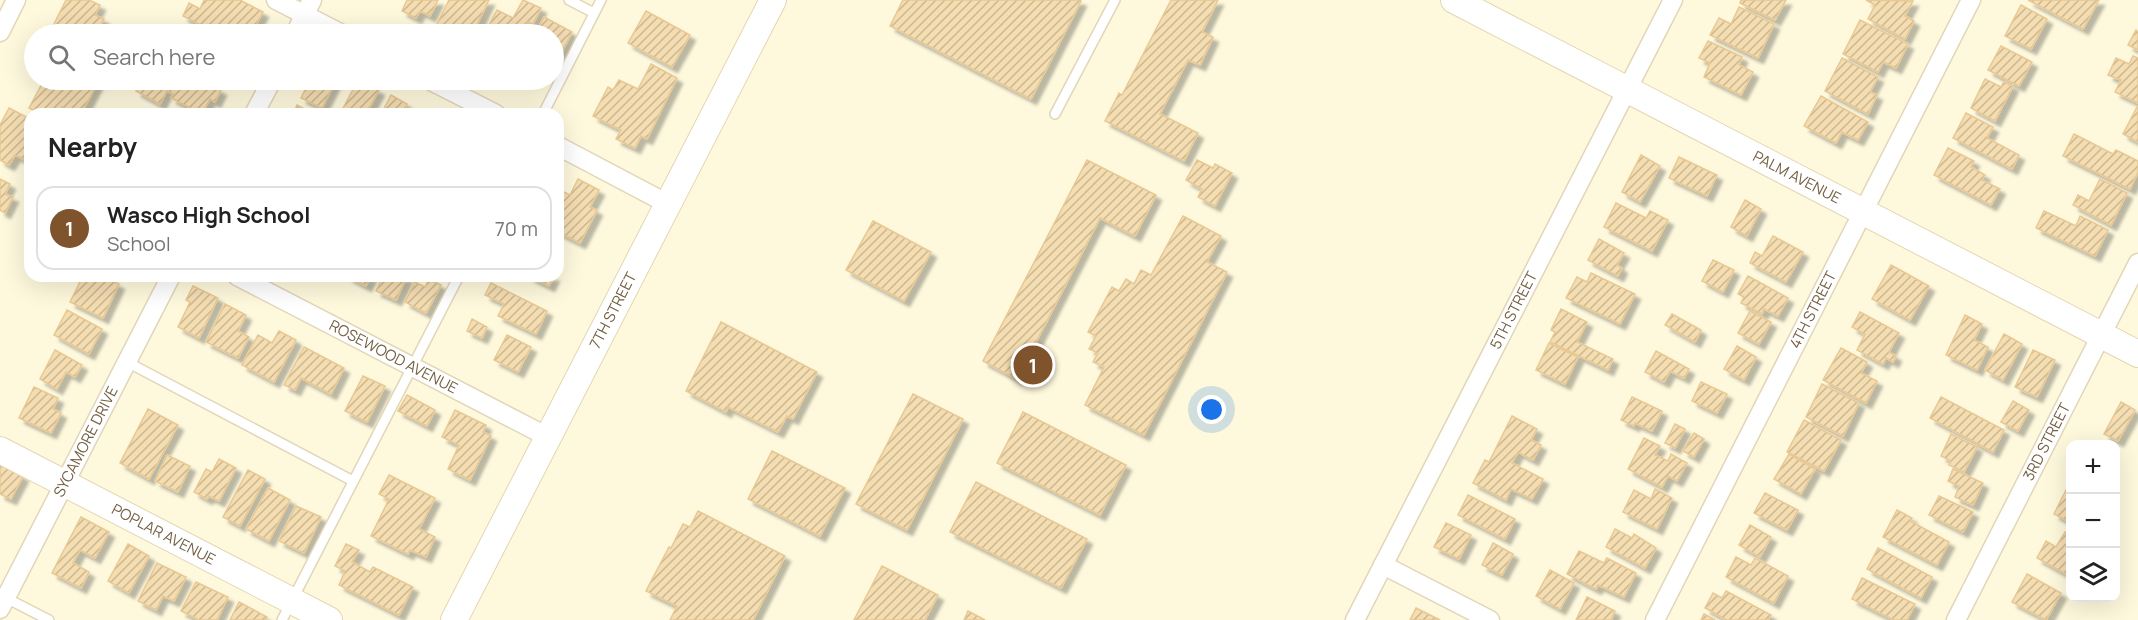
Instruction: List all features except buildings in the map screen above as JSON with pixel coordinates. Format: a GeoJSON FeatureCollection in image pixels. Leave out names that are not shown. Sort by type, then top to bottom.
{"type":"FeatureCollection","features":[{"type":"Feature","properties":{"kind":"main road","name":"7TH STREET"},"geometry":{"type":"LineString","coordinates":[[454,620],[773,0]]}},
{"type":"Feature","properties":{"kind":"main road","name":"PALM AVENUE"},"geometry":{"type":"LineString","coordinates":[[1454,0],[2138,354]]}},
{"type":"Feature","properties":{"kind":"main road","name":"POPLAR AVENUE"},"geometry":{"type":"LineString","coordinates":[[0,450],[65,483],[287,610],[329,620]]}},
{"type":"Feature","properties":{"kind":"street"},"geometry":{"type":"LineString","coordinates":[[0,32],[16,0]]}},
{"type":"Feature","properties":{"kind":"street"},"geometry":{"type":"LineString","coordinates":[[276,0],[309,8],[329,24]]}},
{"type":"Feature","properties":{"kind":"street","name":"5TH STREET"},"geometry":{"type":"LineString","coordinates":[[1355,620],[1673,0]]}},
{"type":"Feature","properties":{"kind":"street","name":"4TH STREET"},"geometry":{"type":"LineString","coordinates":[[1655,620],[1971,0]]}},
{"type":"Feature","properties":{"kind":"street"},"geometry":{"type":"LineString","coordinates":[[300,24],[309,8]]}},
{"type":"Feature","properties":{"kind":"street"},"geometry":{"type":"LineString","coordinates":[[257,108],[267,90]]}},
{"type":"Feature","properties":{"kind":"street"},"geometry":{"type":"LineString","coordinates":[[448,90],[483,108]]}},
{"type":"Feature","properties":{"kind":"street"},"geometry":{"type":"LineString","coordinates":[[564,149],[668,204]]}},
{"type":"Feature","properties":{"kind":"street","name":"3RD STREET"},"geometry":{"type":"LineString","coordinates":[[1956,620],[2138,263]]}},
{"type":"Feature","properties":{"kind":"street","name":"SYCAMORE DRIVE"},"geometry":{"type":"LineString","coordinates":[[3,603],[168,282]]}},
{"type":"Feature","properties":{"kind":"street","name":"ROSEWOOD AVENUE"},"geometry":{"type":"LineString","coordinates":[[249,282],[548,437]]}},
{"type":"Feature","properties":{"kind":"street"},"geometry":{"type":"LineString","coordinates":[[1383,565],[1490,620]]}},
{"type":"Feature","properties":{"kind":"lane"},"geometry":{"type":"LineString","coordinates":[[569,0],[594,13]]}},
{"type":"Feature","properties":{"kind":"lane"},"geometry":{"type":"LineString","coordinates":[[564,72],[601,0]]}},
{"type":"Feature","properties":{"kind":"lane"},"geometry":{"type":"LineString","coordinates":[[1055,114],[1115,0]]}},
{"type":"Feature","properties":{"kind":"lane"},"geometry":{"type":"LineString","coordinates":[[546,108],[555,90]]}},
{"type":"Feature","properties":{"kind":"lane"},"geometry":{"type":"LineString","coordinates":[[287,610],[456,282]]}},
{"type":"Feature","properties":{"kind":"lane"},"geometry":{"type":"LineString","coordinates":[[127,362],[353,481]]}},
{"type":"Feature","properties":{"kind":"lane"},"geometry":{"type":"LineString","coordinates":[[3,603],[49,620]]}},
{"type":"Feature","properties":{"kind":"place","name":"Wasco High School"},"geometry":{"type":"Point","coordinates":[1033,365]}}]}
